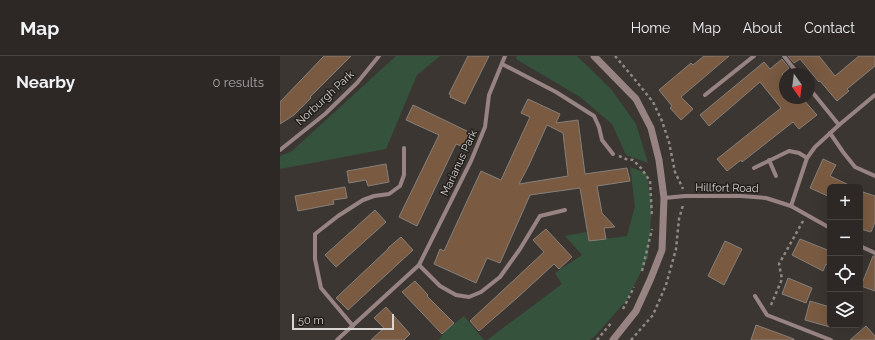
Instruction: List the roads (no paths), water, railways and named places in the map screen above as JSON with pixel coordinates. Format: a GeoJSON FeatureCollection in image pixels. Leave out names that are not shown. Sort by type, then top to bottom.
{"type":"FeatureCollection","features":[{"type":"Feature","properties":{"kind":"street","name":"Norburgh Park"},"geometry":{"type":"LineString","coordinates":[[280,150],[325,114],[357,83],[379,56]]}},
{"type":"Feature","properties":{"kind":"street","name":"Marianus Park"},"geometry":{"type":"LineString","coordinates":[[337,340],[419,265],[471,161],[485,127],[489,95],[505,56]]}},
{"type":"Feature","properties":{"kind":"street"},"geometry":{"type":"LineString","coordinates":[[705,95],[754,56]]}},
{"type":"Feature","properties":{"kind":"street"},"geometry":{"type":"LineString","coordinates":[[784,56],[793,68]]}},
{"type":"Feature","properties":{"kind":"street"},"geometry":{"type":"LineString","coordinates":[[596,57],[636,99],[651,128],[659,160],[664,198],[662,250],[636,311],[613,340]]}},
{"type":"Feature","properties":{"kind":"street"},"geometry":{"type":"LineString","coordinates":[[502,64],[556,92],[594,116],[599,127],[602,140],[613,154]]}},
{"type":"Feature","properties":{"kind":"street"},"geometry":{"type":"LineString","coordinates":[[815,95],[839,125]]}},
{"type":"Feature","properties":{"kind":"street"},"geometry":{"type":"LineString","coordinates":[[791,206],[808,158],[815,147],[875,95]]}},
{"type":"Feature","properties":{"kind":"street"},"geometry":{"type":"LineString","coordinates":[[830,133],[842,152],[855,167],[875,176]]}},
{"type":"Feature","properties":{"kind":"street"},"geometry":{"type":"LineString","coordinates":[[353,326],[320,288],[315,259],[315,234],[338,216],[363,200],[374,196],[390,194],[400,186],[404,175],[404,148]]}},
{"type":"Feature","properties":{"kind":"street"},"geometry":{"type":"LineString","coordinates":[[754,168],[789,151],[799,153],[808,158]]}},
{"type":"Feature","properties":{"kind":"street"},"geometry":{"type":"LineString","coordinates":[[769,160],[776,176]]}},
{"type":"Feature","properties":{"kind":"street","name":"Hillfort Road"},"geometry":{"type":"LineString","coordinates":[[664,198],[685,196],[741,196],[766,198],[791,206],[827,226]]}},
{"type":"Feature","properties":{"kind":"street"},"geometry":{"type":"LineString","coordinates":[[419,265],[440,286],[456,295],[469,297],[481,292],[500,277],[520,249],[540,216],[565,210]]}},
{"type":"Feature","properties":{"kind":"street"},"geometry":{"type":"LineString","coordinates":[[863,247],[875,253]]}},
{"type":"Feature","properties":{"kind":"street"},"geometry":{"type":"LineString","coordinates":[[755,296],[767,315],[831,340]]}}]}
